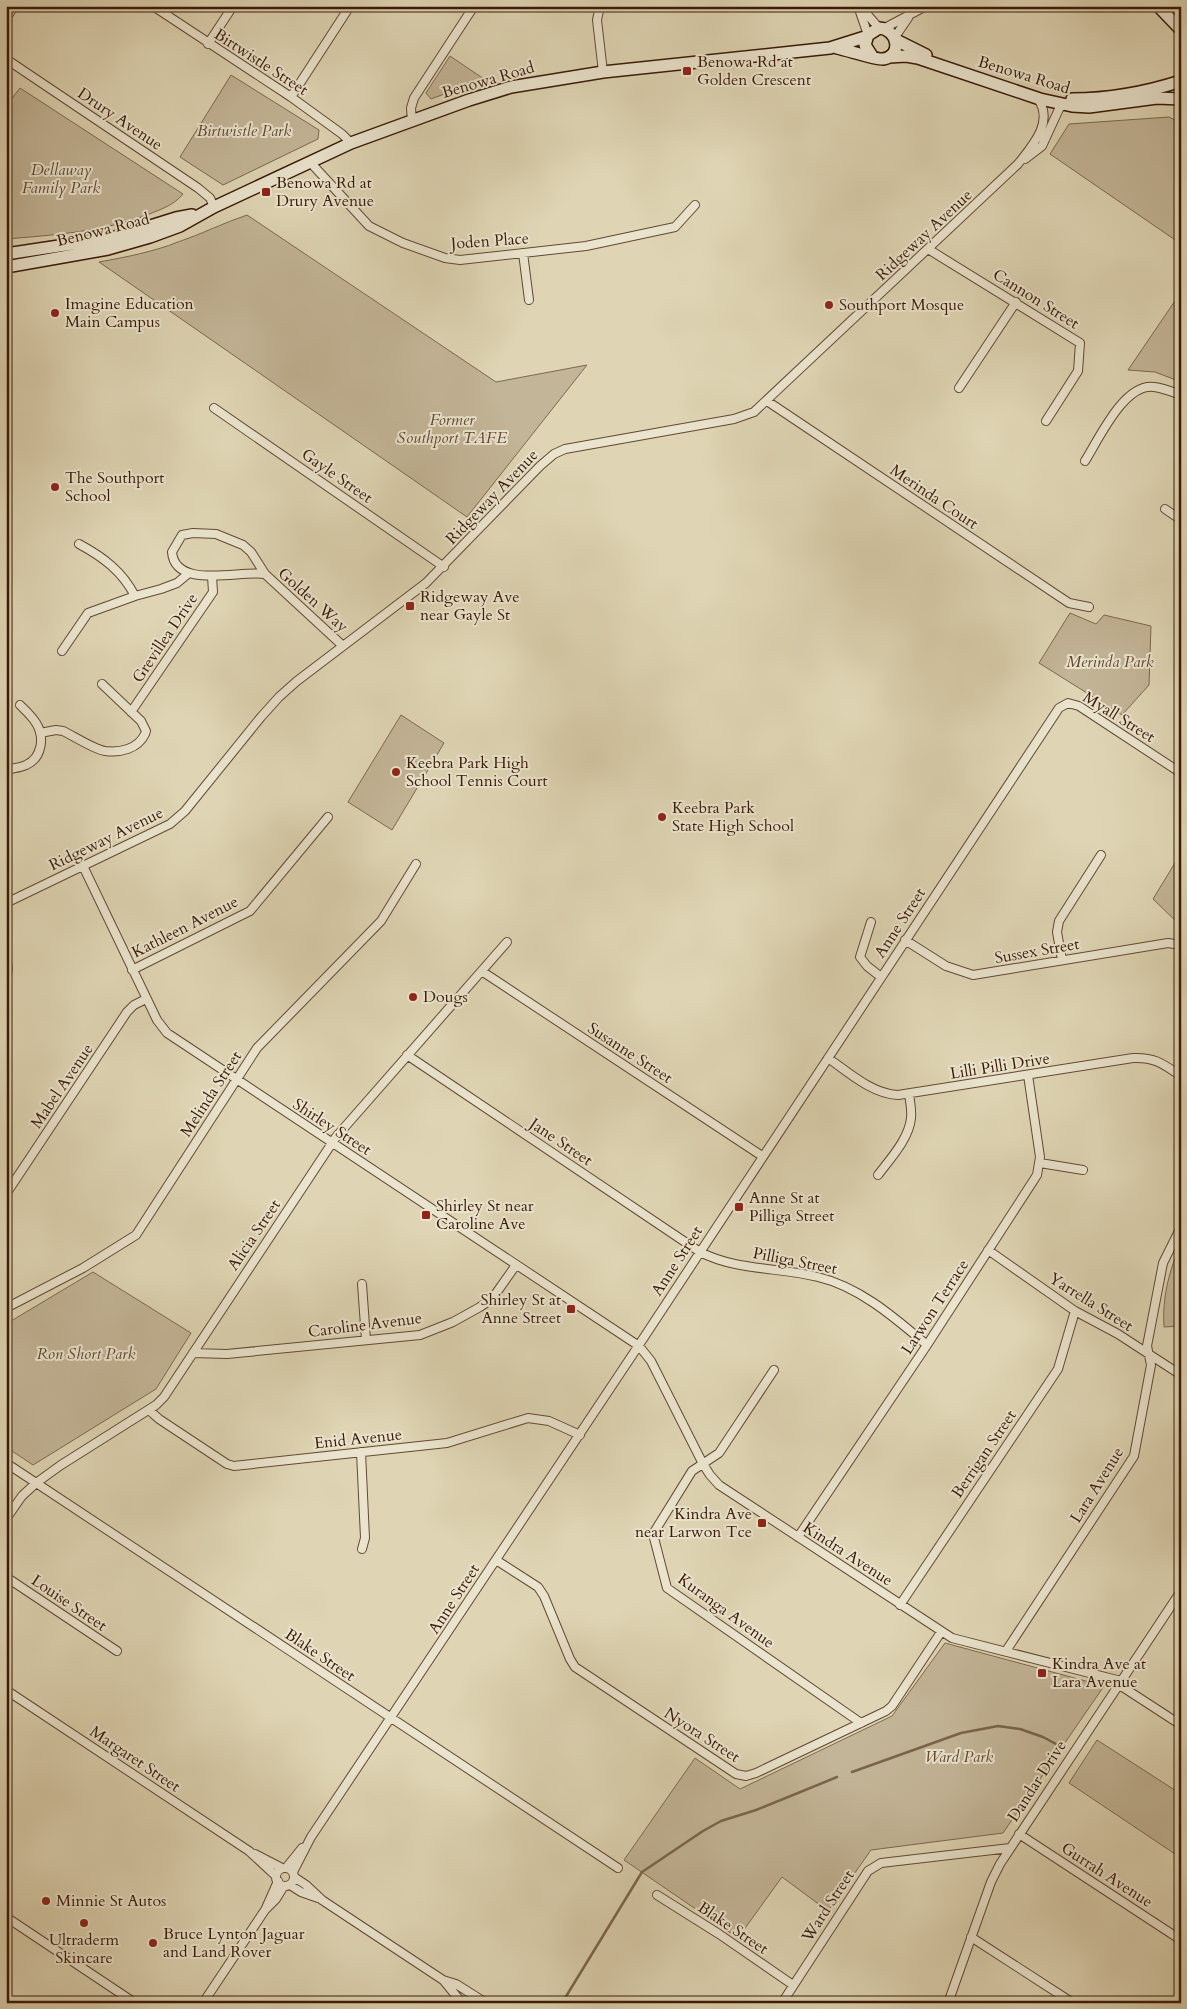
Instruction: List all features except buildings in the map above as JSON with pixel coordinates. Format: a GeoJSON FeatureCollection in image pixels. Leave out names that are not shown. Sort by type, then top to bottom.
{"type":"FeatureCollection","features":[{"type":"Feature","properties":{"kind":"main road"},"geometry":{"type":"LineString","coordinates":[[1158,6],[1181,30]]}},
{"type":"Feature","properties":{"kind":"main road"},"geometry":{"type":"LineString","coordinates":[[1177,6],[1181,10]]}},
{"type":"Feature","properties":{"kind":"main road"},"geometry":{"type":"LineString","coordinates":[[881,28],[888,30],[896,38],[896,50],[889,57],[881,59],[872,56],[865,45],[868,36],[881,28]]}},
{"type":"Feature","properties":{"kind":"main road","name":"Benowa Road"},"geometry":{"type":"LineString","coordinates":[[830,48],[868,36]]}},
{"type":"Feature","properties":{"kind":"main road","name":"Benowa Road"},"geometry":{"type":"LineString","coordinates":[[896,38],[921,53],[1036,92],[1070,99],[1093,99],[1165,86],[1181,81]]}},
{"type":"Feature","properties":{"kind":"main road","name":"Benowa Road"},"geometry":{"type":"LineString","coordinates":[[6,267],[108,249],[180,226],[209,210],[351,143],[511,87],[604,72],[830,48],[844,49],[872,56]]}},
{"type":"Feature","properties":{"kind":"main road","name":"Benowa Road"},"geometry":{"type":"LineString","coordinates":[[889,57],[906,56],[918,58],[1038,99],[1063,105],[1089,107],[1157,98],[1181,99]]}},
{"type":"Feature","properties":{"kind":"main road","name":"Benowa Road"},"geometry":{"type":"LineString","coordinates":[[6,254],[112,238],[209,210]]}},
{"type":"Feature","properties":{"kind":"street"},"geometry":{"type":"LineString","coordinates":[[6,18],[14,6]]}},
{"type":"Feature","properties":{"kind":"street","name":"Birtwistle Street"},"geometry":{"type":"LineString","coordinates":[[153,6],[291,97],[342,134],[351,143]]}},
{"type":"Feature","properties":{"kind":"street"},"geometry":{"type":"LineString","coordinates":[[208,44],[233,6]]}},
{"type":"Feature","properties":{"kind":"street"},"geometry":{"type":"LineString","coordinates":[[291,97],[350,6]]}},
{"type":"Feature","properties":{"kind":"street"},"geometry":{"type":"LineString","coordinates":[[412,121],[411,108],[414,98],[474,6]]}},
{"type":"Feature","properties":{"kind":"street"},"geometry":{"type":"LineString","coordinates":[[600,6],[597,20],[604,72]]}},
{"type":"Feature","properties":{"kind":"street"},"geometry":{"type":"LineString","coordinates":[[859,6],[881,28],[926,6]]}},
{"type":"Feature","properties":{"kind":"street"},"geometry":{"type":"LineString","coordinates":[[859,6],[868,36]]}},
{"type":"Feature","properties":{"kind":"street"},"geometry":{"type":"LineString","coordinates":[[896,38],[904,22],[911,15]]}},
{"type":"Feature","properties":{"kind":"street","name":"Drury Avenue"},"geometry":{"type":"LineString","coordinates":[[6,59],[198,188],[210,198],[209,210]]}},
{"type":"Feature","properties":{"kind":"street","name":"Ridgeway Avenue"},"geometry":{"type":"LineString","coordinates":[[1018,164],[1034,143],[1044,122],[1045,112],[1038,99]]}},
{"type":"Feature","properties":{"kind":"street","name":"Ridgeway Avenue"},"geometry":{"type":"LineString","coordinates":[[6,903],[150,835],[178,818],[279,697],[426,584],[540,466],[554,454],[565,449],[734,420],[754,412],[1018,164],[1042,146],[1059,109],[1063,105]]}},
{"type":"Feature","properties":{"kind":"street","name":"Joden Place"},"geometry":{"type":"LineString","coordinates":[[310,162],[370,226],[394,240],[445,258],[460,260],[586,246],[675,227],[695,205]]}},
{"type":"Feature","properties":{"kind":"street","name":"Cannon Street"},"geometry":{"type":"LineString","coordinates":[[928,249],[1080,343],[1078,371],[1046,421]]}},
{"type":"Feature","properties":{"kind":"street"},"geometry":{"type":"LineString","coordinates":[[523,253],[529,300]]}},
{"type":"Feature","properties":{"kind":"street"},"geometry":{"type":"LineString","coordinates":[[959,388],[1016,302]]}},
{"type":"Feature","properties":{"kind":"street"},"geometry":{"type":"LineString","coordinates":[[1085,461],[1119,406],[1134,390],[1153,386],[1181,395]]}},
{"type":"Feature","properties":{"kind":"street","name":"Merinda Court"},"geometry":{"type":"LineString","coordinates":[[767,401],[1069,604],[1089,607]]}},
{"type":"Feature","properties":{"kind":"street","name":"Gayle Street"},"geometry":{"type":"LineString","coordinates":[[214,408],[444,567]]}},
{"type":"Feature","properties":{"kind":"street"},"geometry":{"type":"LineString","coordinates":[[1165,509],[1181,520]]}},
{"type":"Feature","properties":{"kind":"street","name":"Golden Way"},"geometry":{"type":"LineString","coordinates":[[265,574],[244,573],[212,576],[189,573],[174,561],[172,552],[182,535],[216,534],[243,545],[251,552],[265,574],[343,646]]}},
{"type":"Feature","properties":{"kind":"street"},"geometry":{"type":"LineString","coordinates":[[79,544],[114,567],[129,584],[135,596]]}},
{"type":"Feature","properties":{"kind":"street"},"geometry":{"type":"LineString","coordinates":[[62,651],[88,613],[177,583],[189,573]]}},
{"type":"Feature","properties":{"kind":"street","name":"Grevillea Drive"},"geometry":{"type":"LineString","coordinates":[[132,712],[213,592],[212,576]]}},
{"type":"Feature","properties":{"kind":"street","name":"Grevillea Drive"},"geometry":{"type":"LineString","coordinates":[[40,733],[63,730],[104,751],[125,750],[137,745],[146,731],[132,712],[102,684]]}},
{"type":"Feature","properties":{"kind":"street","name":"Myall Street"},"geometry":{"type":"LineString","coordinates":[[1068,703],[1079,706],[1181,773]]}},
{"type":"Feature","properties":{"kind":"street","name":"Anne Street"},"geometry":{"type":"LineString","coordinates":[[289,1871],[639,1346],[762,1156],[1051,719],[1059,708],[1068,703]]}},
{"type":"Feature","properties":{"kind":"street"},"geometry":{"type":"LineString","coordinates":[[6,770],[26,765],[32,760],[41,746],[40,733],[33,718],[20,705]]}},
{"type":"Feature","properties":{"kind":"street","name":"Kathleen Avenue"},"geometry":{"type":"LineString","coordinates":[[132,970],[250,911],[328,817]]}},
{"type":"Feature","properties":{"kind":"street"},"geometry":{"type":"LineString","coordinates":[[1062,960],[1057,932],[1058,921],[1101,855]]}},
{"type":"Feature","properties":{"kind":"street","name":"Melinda Street"},"geometry":{"type":"LineString","coordinates":[[6,1308],[84,1268],[136,1235],[257,1048],[382,921],[416,864]]}},
{"type":"Feature","properties":{"kind":"street","name":"Shirley Street"},"geometry":{"type":"LineString","coordinates":[[83,866],[146,999],[160,1025],[167,1033],[235,1080],[639,1346]]}},
{"type":"Feature","properties":{"kind":"street"},"geometry":{"type":"LineString","coordinates":[[871,922],[860,957],[867,966],[881,977]]}},
{"type":"Feature","properties":{"kind":"street","name":"Sussex Street"},"geometry":{"type":"LineString","coordinates":[[905,940],[946,966],[973,975],[1168,943],[1181,945]]}},
{"type":"Feature","properties":{"kind":"street","name":"Alicia Street"},"geometry":{"type":"LineString","coordinates":[[6,1519],[22,1496],[36,1483],[61,1465],[149,1410],[164,1397],[344,1127],[508,942]]}},
{"type":"Feature","properties":{"kind":"street"},"geometry":{"type":"LineString","coordinates":[[6,956],[8,968],[6,984]]}},
{"type":"Feature","properties":{"kind":"street","name":"Susanne Street"},"geometry":{"type":"LineString","coordinates":[[483,972],[762,1156]]}},
{"type":"Feature","properties":{"kind":"street","name":"Mabel Avenue"},"geometry":{"type":"LineString","coordinates":[[6,1194],[127,1012],[134,1005],[146,999]]}},
{"type":"Feature","properties":{"kind":"street","name":"Jane Street"},"geometry":{"type":"LineString","coordinates":[[407,1055],[700,1252]]}},
{"type":"Feature","properties":{"kind":"street","name":"Lilli Pilli Drive"},"geometry":{"type":"LineString","coordinates":[[828,1058],[882,1092],[890,1095],[909,1094],[1133,1058],[1157,1060],[1181,1076]]}},
{"type":"Feature","properties":{"kind":"street"},"geometry":{"type":"LineString","coordinates":[[1028,1075],[1040,1163],[1083,1170]]}},
{"type":"Feature","properties":{"kind":"street"},"geometry":{"type":"LineString","coordinates":[[878,1176],[905,1137],[909,1128],[911,1117],[909,1094]]}},
{"type":"Feature","properties":{"kind":"street","name":"Larwon Terrace"},"geometry":{"type":"LineString","coordinates":[[798,1537],[927,1345],[1033,1182],[1040,1163]]}},
{"type":"Feature","properties":{"kind":"street","name":"Lara Avenue"},"geometry":{"type":"LineString","coordinates":[[1006,1651],[1134,1456],[1151,1365],[1147,1346],[1163,1263],[1174,1237],[1181,1227]]}},
{"type":"Feature","properties":{"kind":"street","name":"Yarrella Street"},"geometry":{"type":"LineString","coordinates":[[988,1250],[1075,1311],[1118,1334],[1181,1374]]}},
{"type":"Feature","properties":{"kind":"street","name":"Pilliga Street"},"geometry":{"type":"LineString","coordinates":[[700,1252],[738,1264],[818,1277],[843,1285],[883,1310],[927,1345]]}},
{"type":"Feature","properties":{"kind":"street","name":"Caroline Avenue"},"geometry":{"type":"LineString","coordinates":[[193,1353],[227,1354],[420,1336],[453,1322],[492,1299],[516,1265]]}},
{"type":"Feature","properties":{"kind":"street"},"geometry":{"type":"LineString","coordinates":[[362,1284],[366,1340]]}},
{"type":"Feature","properties":{"kind":"street","name":"Berrigan Street"},"geometry":{"type":"LineString","coordinates":[[900,1605],[1058,1369],[1075,1311]]}},
{"type":"Feature","properties":{"kind":"street","name":"Kindra Avenue"},"geometry":{"type":"LineString","coordinates":[[639,1346],[657,1372],[703,1464],[719,1485],[952,1638],[1119,1682],[1181,1725]]}},
{"type":"Feature","properties":{"kind":"street","name":"Kuranga Avenue"},"geometry":{"type":"LineString","coordinates":[[774,1370],[719,1453],[692,1471],[652,1534],[667,1588],[861,1723]]}},
{"type":"Feature","properties":{"kind":"street","name":"Enid Avenue"},"geometry":{"type":"LineString","coordinates":[[149,1410],[159,1420],[227,1464],[234,1466],[447,1444],[528,1418],[549,1421],[580,1435]]}},
{"type":"Feature","properties":{"kind":"street"},"geometry":{"type":"LineString","coordinates":[[361,1452],[365,1538],[362,1549]]}},
{"type":"Feature","properties":{"kind":"street","name":"Blake Street"},"geometry":{"type":"LineString","coordinates":[[6,1463],[618,1868]]}},
{"type":"Feature","properties":{"kind":"street","name":"Nyora Street"},"geometry":{"type":"LineString","coordinates":[[496,1560],[538,1587],[544,1596],[575,1667],[736,1774],[746,1776],[880,1715],[892,1706],[941,1632]]}},
{"type":"Feature","properties":{"kind":"street","name":"Louise Street"},"geometry":{"type":"LineString","coordinates":[[6,1577],[117,1651]]}},
{"type":"Feature","properties":{"kind":"street","name":"Dandar Drive"},"geometry":{"type":"LineString","coordinates":[[948,2003],[991,1882],[1010,1848],[1181,1591]]}},
{"type":"Feature","properties":{"kind":"street","name":"Margaret Street"},"geometry":{"type":"LineString","coordinates":[[6,1690],[249,1851],[289,1871],[322,1900],[443,1980],[456,1984],[475,1999],[486,2003]]}},
{"type":"Feature","properties":{"kind":"street","name":"Gurrah Avenue"},"geometry":{"type":"LineString","coordinates":[[1019,1834],[1181,1940]]}},
{"type":"Feature","properties":{"kind":"street","name":"Ward Street"},"geometry":{"type":"LineString","coordinates":[[782,2003],[868,1871],[881,1863],[1010,1848]]}},
{"type":"Feature","properties":{"kind":"street","name":"Margaret Street"},"geometry":{"type":"LineString","coordinates":[[249,1851],[282,1882],[322,1900]]}},
{"type":"Feature","properties":{"kind":"street"},"geometry":{"type":"LineString","coordinates":[[282,1882],[278,1872],[289,1871]]}},
{"type":"Feature","properties":{"kind":"street"},"geometry":{"type":"LineString","coordinates":[[203,2003],[289,1871]]}},
{"type":"Feature","properties":{"kind":"street","name":"Blake Street"},"geometry":{"type":"LineString","coordinates":[[657,1895],[719,1934],[793,1985]]}},
{"type":"Feature","properties":{"kind":"street"},"geometry":{"type":"LineString","coordinates":[[6,1917],[135,2003]]}},
{"type":"Feature","properties":{"kind":"street"},"geometry":{"type":"LineString","coordinates":[[971,1936],[1073,2003]]}},
{"type":"Feature","properties":{"kind":"street"},"geometry":{"type":"LineString","coordinates":[[443,1980],[462,2003]]}},
{"type":"Feature","properties":{"kind":"green space"},"geometry":{"type":"Polygon","coordinates":[[[450,56],[484,79],[431,99],[426,93],[450,56]]]}},
{"type":"Feature","properties":{"kind":"green space","name":"Birtwistle Park"},"geometry":{"type":"Polygon","coordinates":[[[231,75],[319,130],[318,139],[223,185],[180,157],[231,75]]]}},
{"type":"Feature","properties":{"kind":"green space","name":"Dellaway Family Park"},"geometry":{"type":"Polygon","coordinates":[[[20,88],[183,194],[175,202],[162,209],[130,221],[77,232],[6,239],[6,106],[20,88]]]}},
{"type":"Feature","properties":{"kind":"green space"},"geometry":{"type":"Polygon","coordinates":[[[1169,117],[1181,123],[1181,244],[1050,154],[1069,124],[1169,117]]]}},
{"type":"Feature","properties":{"kind":"green space","name":"Former Southport TAFE"},"geometry":{"type":"Polygon","coordinates":[[[247,215],[496,382],[587,365],[467,517],[99,262],[159,249],[247,215]]]}},
{"type":"Feature","properties":{"kind":"green space"},"geometry":{"type":"Polygon","coordinates":[[[1181,292],[1181,382],[1155,372],[1128,370],[1181,292]]]}},
{"type":"Feature","properties":{"kind":"green space","name":"Merinda Park"},"geometry":{"type":"Polygon","coordinates":[[[1070,613],[1096,624],[1104,615],[1151,626],[1149,685],[1122,715],[1039,663],[1070,613]]]}},
{"type":"Feature","properties":{"kind":"green space","name":"Keebra Park High School Tennis Court"},"geometry":{"type":"Polygon","coordinates":[[[401,715],[444,743],[392,830],[348,802],[401,715]]]}},
{"type":"Feature","properties":{"kind":"green space"},"geometry":{"type":"Polygon","coordinates":[[[1181,853],[1181,926],[1153,899],[1181,853]]]}},
{"type":"Feature","properties":{"kind":"green space"},"geometry":{"type":"Polygon","coordinates":[[[1181,1244],[1181,1326],[1164,1327],[1164,1305],[1167,1284],[1181,1244]]]}},
{"type":"Feature","properties":{"kind":"green space","name":"Ron Short Park"},"geometry":{"type":"Polygon","coordinates":[[[93,1272],[191,1333],[156,1389],[33,1465],[6,1447],[6,1324],[93,1272]]]}},
{"type":"Feature","properties":{"kind":"green space","name":"Ward Park"},"geometry":{"type":"Polygon","coordinates":[[[945,1643],[1104,1686],[1003,1833],[871,1850],[828,1911],[782,1877],[738,1938],[624,1860],[695,1758],[740,1789],[892,1716],[945,1643]]]}},
{"type":"Feature","properties":{"kind":"green space"},"geometry":{"type":"Polygon","coordinates":[[[1097,1740],[1181,1794],[1181,1858],[1069,1783],[1097,1740]]]}},
{"type":"Feature","properties":{"kind":"waterway"},"geometry":{"type":"LineString","coordinates":[[852,1772],[961,1733],[998,1726],[1020,1729],[1056,1744]]}},
{"type":"Feature","properties":{"kind":"waterway"},"geometry":{"type":"LineString","coordinates":[[562,2003],[642,1872],[721,1821],[756,1810],[837,1777]]}},
{"type":"Feature","properties":{"kind":"place","name":"Benowa Rd at Golden Crescent"},"geometry":{"type":"Point","coordinates":[687,71]}},
{"type":"Feature","properties":{"kind":"place","name":"Benowa Rd at Drury Avenue"},"geometry":{"type":"Point","coordinates":[266,192]}},
{"type":"Feature","properties":{"kind":"place","name":"Southport Mosque"},"geometry":{"type":"Point","coordinates":[829,305]}},
{"type":"Feature","properties":{"kind":"place","name":"Imagine Education Main Campus"},"geometry":{"type":"Point","coordinates":[55,313]}},
{"type":"Feature","properties":{"kind":"place","name":"The Southport School"},"geometry":{"type":"Point","coordinates":[55,487]}},
{"type":"Feature","properties":{"kind":"place","name":"Ridgeway Ave near Gayle St"},"geometry":{"type":"Point","coordinates":[410,606]}},
{"type":"Feature","properties":{"kind":"place","name":"Keebra Park High School Tennis Court"},"geometry":{"type":"Point","coordinates":[396,772]}},
{"type":"Feature","properties":{"kind":"place","name":"Keebra Park State High School"},"geometry":{"type":"Point","coordinates":[662,817]}},
{"type":"Feature","properties":{"kind":"place","name":"Dougs"},"geometry":{"type":"Point","coordinates":[413,997]}},
{"type":"Feature","properties":{"kind":"place","name":"Anne St at Pilliga Street"},"geometry":{"type":"Point","coordinates":[739,1207]}},
{"type":"Feature","properties":{"kind":"place","name":"Shirley St near Caroline Ave"},"geometry":{"type":"Point","coordinates":[426,1215]}},
{"type":"Feature","properties":{"kind":"place","name":"Shirley St at Anne Street"},"geometry":{"type":"Point","coordinates":[571,1309]}},
{"type":"Feature","properties":{"kind":"place","name":"Kindra Ave near Larwon Tce"},"geometry":{"type":"Point","coordinates":[762,1523]}},
{"type":"Feature","properties":{"kind":"place","name":"Kindra Ave at Lara Avenue"},"geometry":{"type":"Point","coordinates":[1042,1673]}},
{"type":"Feature","properties":{"kind":"place","name":"Minnie St Autos"},"geometry":{"type":"Point","coordinates":[46,1901]}},
{"type":"Feature","properties":{"kind":"place","name":"Ultraderm Skincare"},"geometry":{"type":"Point","coordinates":[84,1923]}},
{"type":"Feature","properties":{"kind":"place","name":"Bruce Lynton Jaguar and Land Rover"},"geometry":{"type":"Point","coordinates":[153,1943]}}]}
